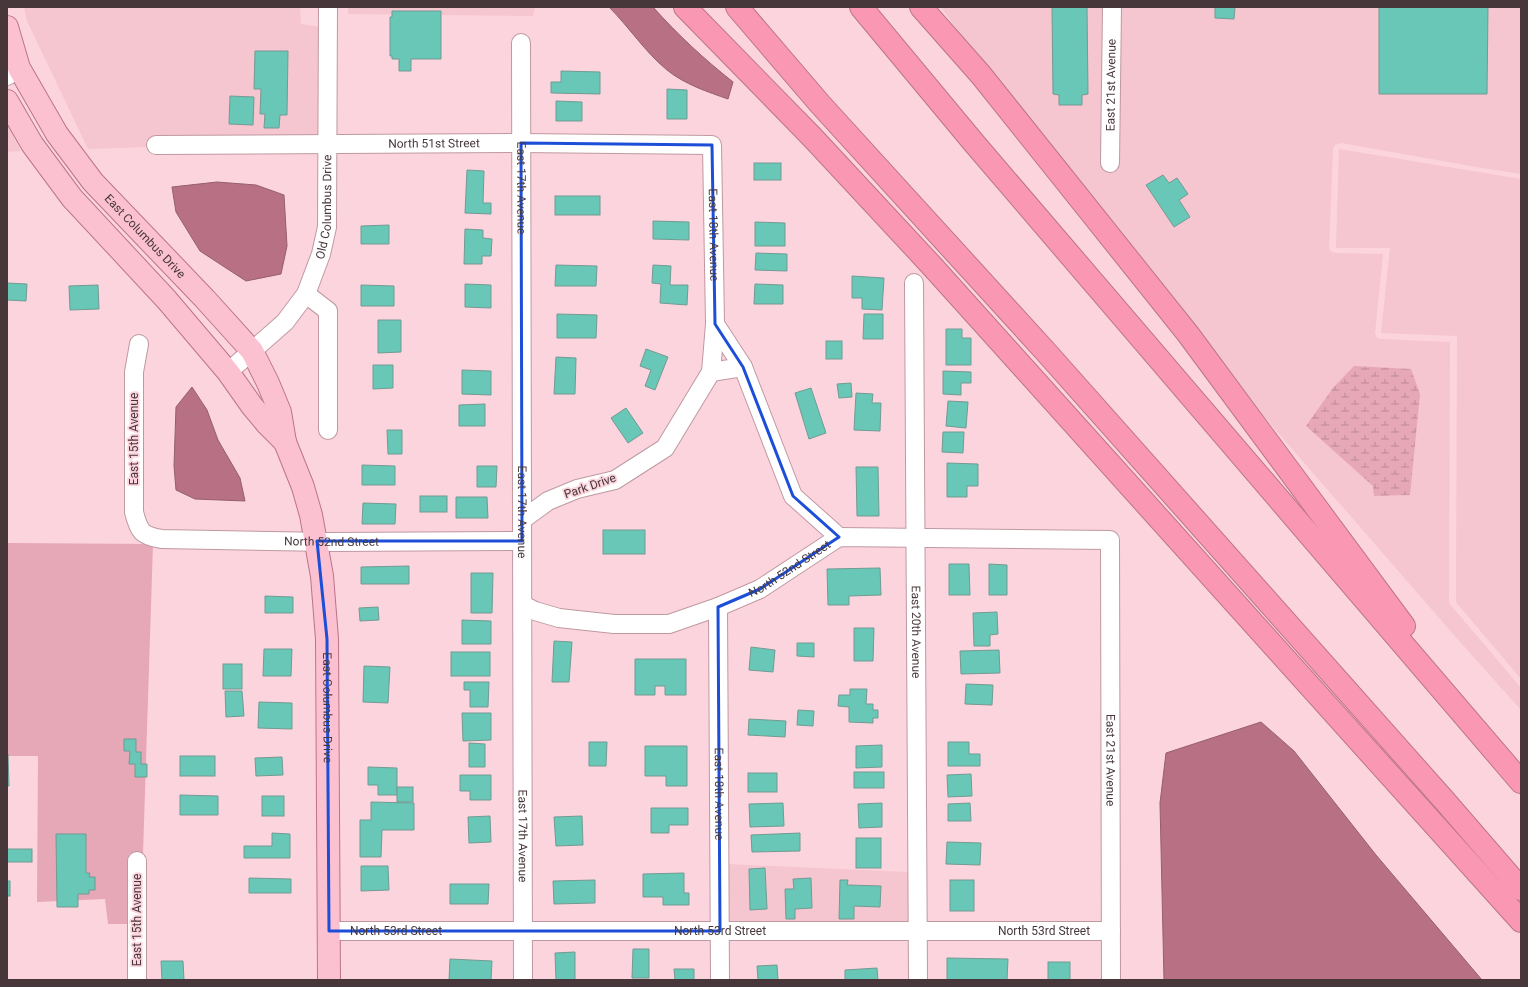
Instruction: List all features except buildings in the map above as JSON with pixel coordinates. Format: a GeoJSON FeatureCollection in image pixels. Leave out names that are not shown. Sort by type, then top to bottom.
{"type":"FeatureCollection","features":[{"type":"Feature","properties":{"kind":"highway"},"geometry":{"type":"LineString","coordinates":[[685,7],[813,138],[926,260],[1521,921]]}},
{"type":"Feature","properties":{"kind":"highway"},"geometry":{"type":"LineString","coordinates":[[737,7],[820,104],[1062,370],[1439,794],[1521,889]]}},
{"type":"Feature","properties":{"kind":"highway"},"geometry":{"type":"LineString","coordinates":[[861,7],[974,143],[1521,782]]}},
{"type":"Feature","properties":{"kind":"highway"},"geometry":{"type":"LineString","coordinates":[[921,7],[981,75],[1188,334],[1501,759]]}},
{"type":"Feature","properties":{"kind":"main road","name":"East Columbus Drive"},"geometry":{"type":"LineString","coordinates":[[7,27],[13,72],[93,182],[205,299],[252,351],[280,412],[286,442],[303,487],[317,541],[326,611],[329,980]]}},
{"type":"Feature","properties":{"kind":"main road","name":"East Columbus Drive"},"geometry":{"type":"LineString","coordinates":[[7,101],[32,144],[72,198],[166,299],[228,372],[252,406],[267,424],[286,442]]}},
{"type":"Feature","properties":{"kind":"street","name":"Old Columbus Drive"},"geometry":{"type":"LineString","coordinates":[[228,372],[285,322],[306,294],[321,254],[327,227],[328,7]]}},
{"type":"Feature","properties":{"kind":"street","name":"East 21st Avenue"},"geometry":{"type":"LineString","coordinates":[[1110,163],[1112,7]]}},
{"type":"Feature","properties":{"kind":"street","name":"East 17th Avenue"},"geometry":{"type":"LineString","coordinates":[[521,43],[523,980]]}},
{"type":"Feature","properties":{"kind":"street","name":"North 51st Street"},"geometry":{"type":"LineString","coordinates":[[156,145],[521,143],[712,145]]}},
{"type":"Feature","properties":{"kind":"street","name":"East 18th Avenue"},"geometry":{"type":"LineString","coordinates":[[712,145],[715,324]]}},
{"type":"Feature","properties":{"kind":"street","name":"East 20th Avenue"},"geometry":{"type":"LineString","coordinates":[[914,283],[918,980]]}},
{"type":"Feature","properties":{"kind":"street"},"geometry":{"type":"LineString","coordinates":[[306,294],[328,311],[328,430]]}},
{"type":"Feature","properties":{"kind":"street","name":"Park Drive"},"geometry":{"type":"LineString","coordinates":[[522,520],[548,501],[577,489],[615,480],[665,448],[711,372],[715,324]]}},
{"type":"Feature","properties":{"kind":"street"},"geometry":{"type":"LineString","coordinates":[[715,324],[743,367],[793,496],[839,537]]}},
{"type":"Feature","properties":{"kind":"street","name":"East 15th Avenue"},"geometry":{"type":"LineString","coordinates":[[139,344],[134,372],[134,512],[137,524],[142,532]]}},
{"type":"Feature","properties":{"kind":"street"},"geometry":{"type":"LineString","coordinates":[[711,372],[743,367]]}},
{"type":"Feature","properties":{"kind":"street","name":"North 52nd Street"},"geometry":{"type":"LineString","coordinates":[[142,532],[149,537],[162,539],[522,541]]}},
{"type":"Feature","properties":{"kind":"street","name":"North 52nd Street"},"geometry":{"type":"LineString","coordinates":[[522,605],[535,611],[559,618],[614,624],[670,624],[718,607],[760,589],[839,537],[1110,540]]}},
{"type":"Feature","properties":{"kind":"street","name":"East 21st Avenue"},"geometry":{"type":"LineString","coordinates":[[1110,540],[1111,980]]}},
{"type":"Feature","properties":{"kind":"street","name":"East 18th Avenue"},"geometry":{"type":"LineString","coordinates":[[718,607],[720,980]]}},
{"type":"Feature","properties":{"kind":"street","name":"East 15th Avenue"},"geometry":{"type":"LineString","coordinates":[[137,861],[137,980]]}},
{"type":"Feature","properties":{"kind":"street","name":"North 53rd Street"},"geometry":{"type":"LineString","coordinates":[[329,931],[1111,931]]}},
{"type":"Feature","properties":{"kind":"highlighted area"},"geometry":{"type":"Polygon","coordinates":[[[521,143],[712,145],[715,324],[743,367],[793,496],[839,537],[760,589],[718,607],[720,931],[329,931],[327,639],[317,541],[522,541],[521,143]]]}},
{"type":"Feature","properties":{"kind":"shaded area"},"geometry":{"type":"Polygon","coordinates":[[[24,7],[300,7],[301,24],[320,27],[318,137],[149,138],[148,147],[88,149],[27,21],[24,7]]]}},
{"type":"Feature","properties":{"kind":"shaded area"},"geometry":{"type":"Polygon","coordinates":[[[348,7],[535,7],[533,16],[348,14],[348,7]]]}},
{"type":"Feature","properties":{"kind":"shaded area"},"geometry":{"type":"Polygon","coordinates":[[[609,7],[653,7],[712,65],[733,82],[728,99],[688,83],[667,70],[651,55],[609,7]]]}},
{"type":"Feature","properties":{"kind":"shaded area"},"geometry":{"type":"Polygon","coordinates":[[[941,7],[1104,7],[1102,169],[1117,169],[1119,7],[1521,7],[1521,174],[1341,143],[1335,145],[1333,149],[1329,249],[1336,253],[1383,254],[1375,333],[1377,338],[1450,342],[1449,603],[1521,688],[1521,710],[1226,373],[978,60],[941,7]],[[1373,486],[1375,496],[1409,495],[1373,486]]]}},
{"type":"Feature","properties":{"kind":"shaded area"},"geometry":{"type":"Polygon","coordinates":[[[7,124],[21,151],[7,152],[7,124]]]}},
{"type":"Feature","properties":{"kind":"shaded area"},"geometry":{"type":"Polygon","coordinates":[[[1339,149],[1521,179],[1521,679],[1456,602],[1457,336],[1381,333],[1390,248],[1336,248],[1339,149]]]}},
{"type":"Feature","properties":{"kind":"shaded area"},"geometry":{"type":"Polygon","coordinates":[[[217,182],[256,185],[284,195],[287,246],[281,274],[246,281],[200,251],[176,212],[172,187],[217,182]]]}},
{"type":"Feature","properties":{"kind":"shaded area"},"geometry":{"type":"Polygon","coordinates":[[[192,387],[207,410],[218,440],[240,478],[245,501],[195,499],[176,490],[174,466],[176,407],[192,387]]]}},
{"type":"Feature","properties":{"kind":"shaded area"},"geometry":{"type":"Polygon","coordinates":[[[1261,722],[1294,751],[1376,855],[1482,980],[1164,980],[1160,803],[1166,753],[1261,722]]]}},
{"type":"Feature","properties":{"kind":"shaded area"},"geometry":{"type":"Polygon","coordinates":[[[727,864],[908,872],[910,925],[728,925],[727,864]]]}},
{"type":"Feature","properties":{"kind":"green space"},"geometry":{"type":"Polygon","coordinates":[[[1354,366],[1411,369],[1420,394],[1410,495],[1374,496],[1373,486],[1306,426],[1333,388],[1354,366]]]}},
{"type":"Feature","properties":{"kind":"green space"},"geometry":{"type":"Polygon","coordinates":[[[7,543],[153,544],[143,854],[129,854],[129,924],[108,924],[105,899],[37,902],[38,756],[7,756],[7,543]]]}}]}
